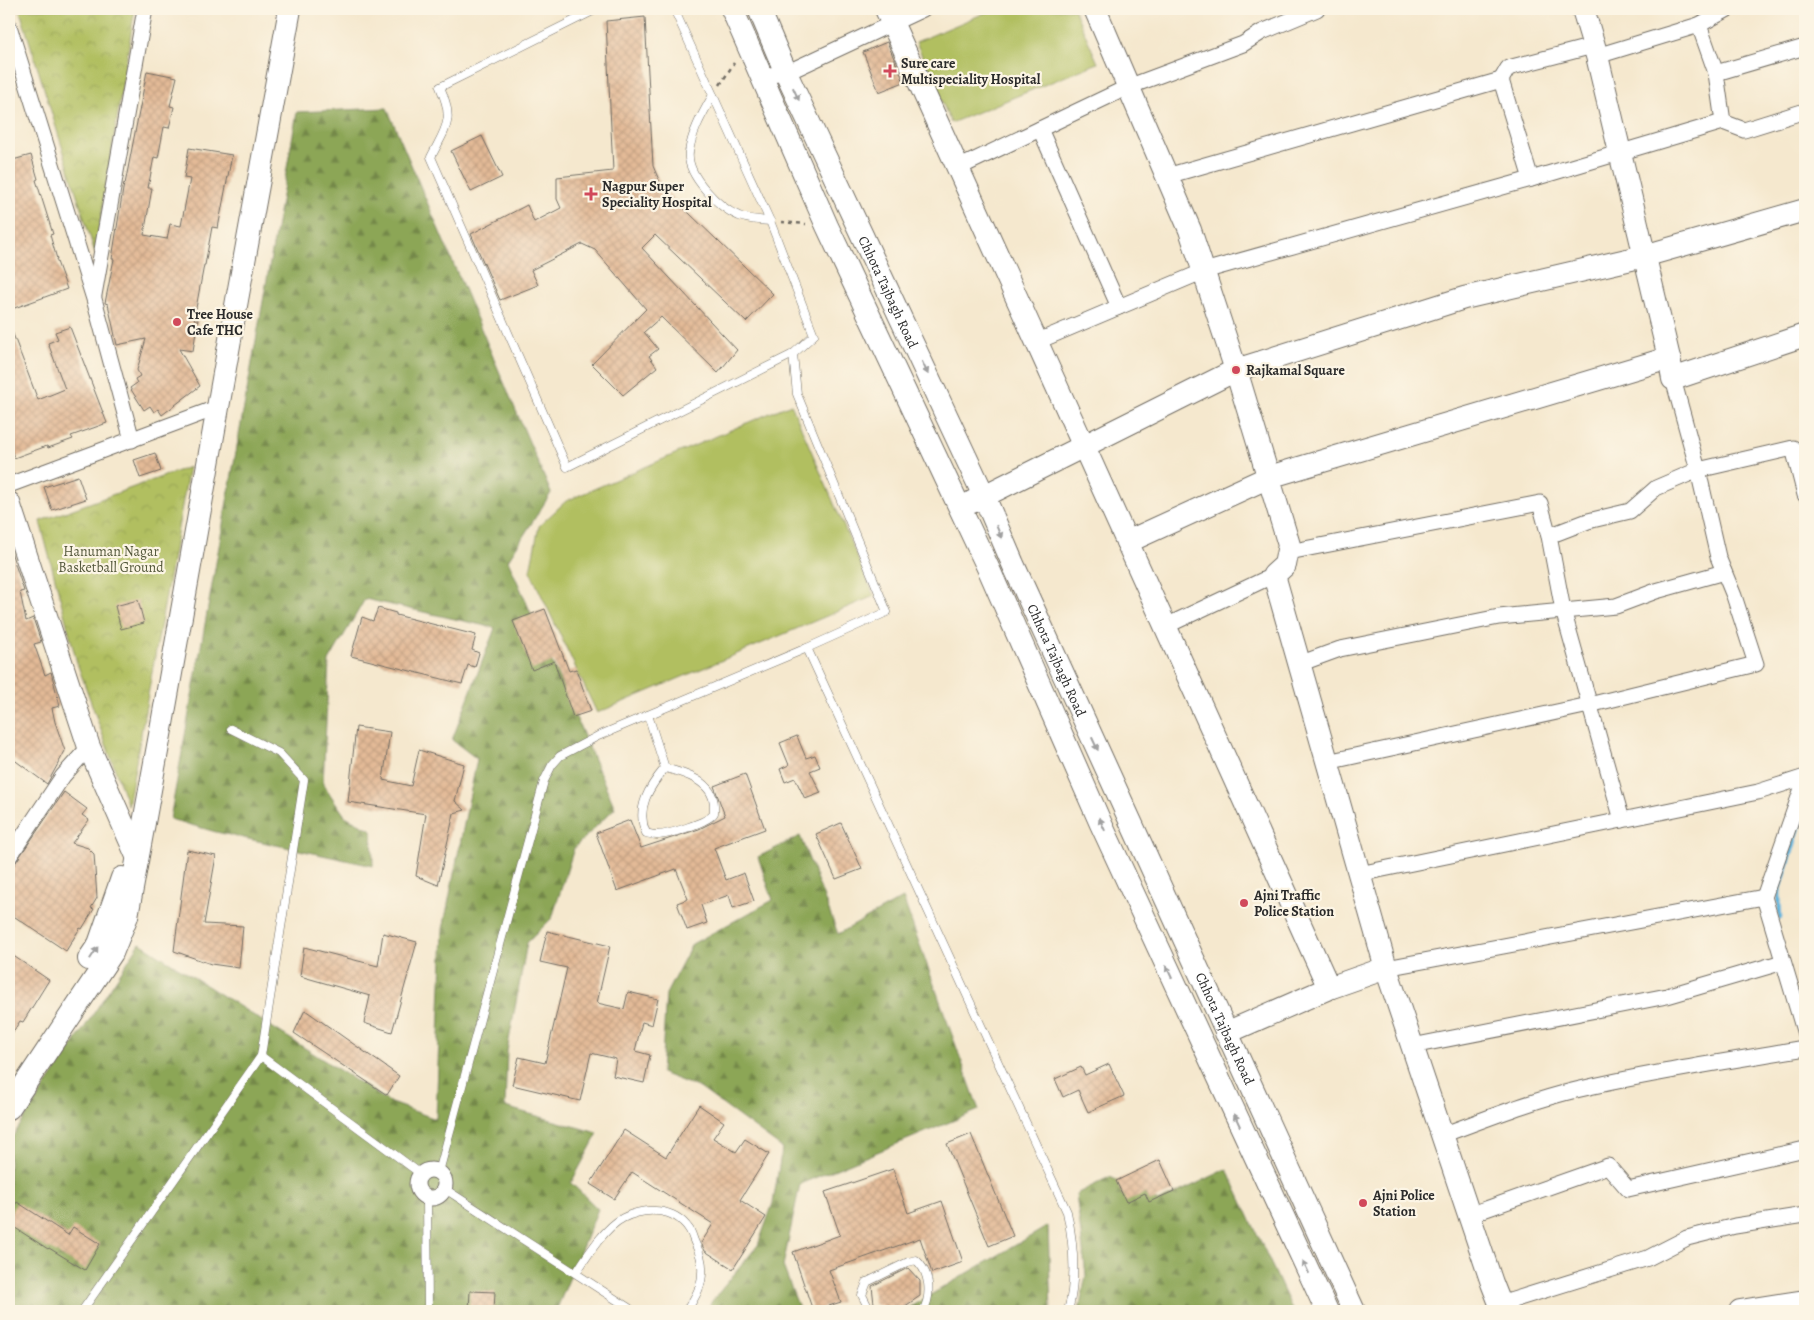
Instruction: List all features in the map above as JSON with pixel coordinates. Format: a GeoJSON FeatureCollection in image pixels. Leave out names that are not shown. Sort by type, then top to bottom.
{"type":"FeatureCollection","features":[{"type":"Feature","properties":{"kind":"main road"},"geometry":{"type":"LineString","coordinates":[[9,1108],[112,953],[127,916],[151,717],[208,411],[275,9]]}},
{"type":"Feature","properties":{"kind":"main road"},"geometry":{"type":"LineString","coordinates":[[9,1081],[99,944],[135,851],[162,724],[236,300],[290,9]]}},
{"type":"Feature","properties":{"kind":"main road"},"geometry":{"type":"LineString","coordinates":[[732,9],[827,226],[960,508],[1101,824],[1327,1311]]}},
{"type":"Feature","properties":{"kind":"main road","name":"Chhota Tajbagh Road"},"geometry":{"type":"LineString","coordinates":[[759,9],[786,73],[984,496],[1013,564],[1354,1311]]}},
{"type":"Feature","properties":{"kind":"main road"},"geometry":{"type":"LineString","coordinates":[[1095,9],[1190,230],[1236,370],[1289,545],[1285,566],[1274,575],[1299,664],[1386,968],[1502,1308]]}},
{"type":"Feature","properties":{"kind":"main road"},"geometry":{"type":"LineString","coordinates":[[1583,9],[1620,152],[1671,369]]}},
{"type":"Feature","properties":{"kind":"main road"},"geometry":{"type":"LineString","coordinates":[[889,16],[1329,988]]}},
{"type":"Feature","properties":{"kind":"main road"},"geometry":{"type":"LineString","coordinates":[[960,508],[1236,370],[1464,298],[1644,256],[1805,210]]}},
{"type":"Feature","properties":{"kind":"main road"},"geometry":{"type":"LineString","coordinates":[[1127,542],[1269,477],[1805,335]]}},
{"type":"Feature","properties":{"kind":"main road"},"geometry":{"type":"LineString","coordinates":[[9,503],[90,747],[135,851]]}},
{"type":"Feature","properties":{"kind":"main road"},"geometry":{"type":"LineString","coordinates":[[1226,1033],[1329,988],[1386,968]]}},
{"type":"Feature","properties":{"kind":"main road"},"geometry":{"type":"LineString","coordinates":[[1747,1311],[1805,1301]]}},
{"type":"Feature","properties":{"kind":"street"},"geometry":{"type":"LineString","coordinates":[[94,299],[145,9]]}},
{"type":"Feature","properties":{"kind":"street"},"geometry":{"type":"LineString","coordinates":[[762,76],[786,73],[889,16],[923,9]]}},
{"type":"Feature","properties":{"kind":"street"},"geometry":{"type":"LineString","coordinates":[[958,168],[1128,87],[1243,44],[1262,32],[1317,9]]}},
{"type":"Feature","properties":{"kind":"street"},"geometry":{"type":"LineString","coordinates":[[1167,176],[1501,80],[1508,68],[1595,51],[1698,25],[1728,9]]}},
{"type":"Feature","properties":{"kind":"street"},"geometry":{"type":"LineString","coordinates":[[1698,25],[1716,73],[1723,122]]}},
{"type":"Feature","properties":{"kind":"street"},"geometry":{"type":"LineString","coordinates":[[9,26],[94,299],[132,440]]}},
{"type":"Feature","properties":{"kind":"street"},"geometry":{"type":"LineString","coordinates":[[1716,73],[1805,47]]}},
{"type":"Feature","properties":{"kind":"street"},"geometry":{"type":"LineString","coordinates":[[1501,80],[1531,179]]}},
{"type":"Feature","properties":{"kind":"street"},"geometry":{"type":"LineString","coordinates":[[1036,342],[1204,271],[1531,179],[1723,122],[1744,130],[1805,111]]}},
{"type":"Feature","properties":{"kind":"street"},"geometry":{"type":"LineString","coordinates":[[1040,129],[1119,307]]}},
{"type":"Feature","properties":{"kind":"street"},"geometry":{"type":"LineString","coordinates":[[1327,762],[1589,705],[1756,664],[1714,540],[1698,470],[1671,369]]}},
{"type":"Feature","properties":{"kind":"street"},"geometry":{"type":"LineString","coordinates":[[9,485],[208,411]]}},
{"type":"Feature","properties":{"kind":"street"},"geometry":{"type":"LineString","coordinates":[[1549,536],[1588,521],[1630,510],[1656,488],[1698,470],[1799,447],[1805,495]]}},
{"type":"Feature","properties":{"kind":"street"},"geometry":{"type":"LineString","coordinates":[[1288,552],[1540,503],[1549,536],[1562,610],[1622,820]]}},
{"type":"Feature","properties":{"kind":"street"},"geometry":{"type":"LineString","coordinates":[[1299,664],[1340,649],[1499,617],[1616,606],[1656,591],[1724,572]]}},
{"type":"Feature","properties":{"kind":"street"},"geometry":{"type":"LineString","coordinates":[[1166,626],[1274,575]]}},
{"type":"Feature","properties":{"kind":"street"},"geometry":{"type":"LineString","coordinates":[[9,857],[63,776],[90,747]]}},
{"type":"Feature","properties":{"kind":"street"},"geometry":{"type":"LineString","coordinates":[[1359,874],[1758,792],[1805,779]]}},
{"type":"Feature","properties":{"kind":"street"},"geometry":{"type":"LineString","coordinates":[[1805,779],[1764,897],[1805,1034]]}},
{"type":"Feature","properties":{"kind":"street"},"geometry":{"type":"LineString","coordinates":[[1386,968],[1764,897]]}},
{"type":"Feature","properties":{"kind":"street"},"geometry":{"type":"LineString","coordinates":[[1412,1046],[1666,996],[1783,962]]}},
{"type":"Feature","properties":{"kind":"street"},"geometry":{"type":"LineString","coordinates":[[1442,1135],[1574,1090],[1682,1068],[1805,1048]]}},
{"type":"Feature","properties":{"kind":"street"},"geometry":{"type":"LineString","coordinates":[[1469,1215],[1608,1166],[1628,1189],[1805,1149]]}},
{"type":"Feature","properties":{"kind":"street"},"geometry":{"type":"LineString","coordinates":[[430,1170],[439,1172],[445,1180],[443,1192],[436,1198],[423,1196],[417,1183],[421,1174],[430,1170]]}},
{"type":"Feature","properties":{"kind":"street"},"geometry":{"type":"LineString","coordinates":[[1502,1308],[1648,1258],[1687,1238],[1735,1226],[1805,1215]]}},
{"type":"Feature","properties":{"kind":"lane"},"geometry":{"type":"LineString","coordinates":[[597,9],[440,87],[447,103],[449,120],[431,157],[567,467],[793,354],[814,335],[770,221],[674,9]]}},
{"type":"Feature","properties":{"kind":"lane"},"geometry":{"type":"LineString","coordinates":[[713,95],[697,123],[689,154],[696,178],[720,206],[740,217],[770,221]]}},
{"type":"Feature","properties":{"kind":"lane"},"geometry":{"type":"LineString","coordinates":[[439,1172],[544,781],[552,765],[560,756],[598,736],[807,648],[887,612],[796,394],[793,354]]}},
{"type":"Feature","properties":{"kind":"lane"},"geometry":{"type":"LineString","coordinates":[[807,648],[1067,1212],[1073,1241],[1074,1264],[1068,1311]]}},
{"type":"Feature","properties":{"kind":"lane"},"geometry":{"type":"LineString","coordinates":[[648,715],[665,768]]}},
{"type":"Feature","properties":{"kind":"lane"},"geometry":{"type":"LineString","coordinates":[[82,1311],[261,1056],[304,780],[279,754],[231,729]]}},
{"type":"Feature","properties":{"kind":"lane"},"geometry":{"type":"LineString","coordinates":[[665,768],[682,772],[701,782],[709,790],[714,800],[714,812],[710,817],[690,827],[659,835],[651,835],[646,832],[641,814],[644,802],[653,784],[665,768]]}},
{"type":"Feature","properties":{"kind":"lane"},"geometry":{"type":"LineString","coordinates":[[261,1056],[421,1174]]}},
{"type":"Feature","properties":{"kind":"lane"},"geometry":{"type":"LineString","coordinates":[[445,1189],[630,1310]]}},
{"type":"Feature","properties":{"kind":"lane"},"geometry":{"type":"LineString","coordinates":[[427,1198],[428,1311]]}},
{"type":"Feature","properties":{"kind":"lane"},"geometry":{"type":"LineString","coordinates":[[576,1273],[610,1228],[622,1218],[645,1211],[664,1211],[689,1229],[702,1262],[700,1288],[686,1311]]}},
{"type":"Feature","properties":{"kind":"lane"},"geometry":{"type":"LineString","coordinates":[[870,1311],[862,1295],[867,1282],[916,1260],[927,1274],[927,1298],[923,1311]]}},
{"type":"Feature","properties":{"kind":"path"},"geometry":{"type":"LineString","coordinates":[[713,95],[748,42]]}},
{"type":"Feature","properties":{"kind":"path"},"geometry":{"type":"LineString","coordinates":[[770,221],[827,226]]}},
{"type":"Feature","properties":{"kind":"green space"},"geometry":{"type":"Polygon","coordinates":[[[25,9],[135,9],[95,253],[20,11],[25,9]]]}},
{"type":"Feature","properties":{"kind":"green space"},"geometry":{"type":"Polygon","coordinates":[[[994,9],[1074,9],[1098,63],[951,123],[916,42],[994,9]]]}},
{"type":"Feature","properties":{"kind":"green space"},"geometry":{"type":"Polygon","coordinates":[[[387,108],[551,493],[508,560],[615,808],[574,848],[552,918],[527,943],[507,1051],[505,1107],[598,1133],[571,1183],[598,1209],[556,1311],[9,1311],[9,1142],[140,943],[391,1103],[436,1119],[443,929],[477,759],[452,740],[495,628],[365,599],[329,661],[323,784],[345,816],[372,830],[373,866],[216,832],[170,819],[297,112],[387,108]]]}},
{"type":"Feature","properties":{"kind":"green space"},"geometry":{"type":"Polygon","coordinates":[[[791,404],[874,596],[597,713],[530,571],[539,526],[566,501],[791,404]]]}},
{"type":"Feature","properties":{"kind":"green space","name":"Hanuman Nagar Basketball Ground"},"geometry":{"type":"Polygon","coordinates":[[[189,467],[128,806],[77,663],[40,521],[189,467]]]}},
{"type":"Feature","properties":{"kind":"green space"},"geometry":{"type":"Polygon","coordinates":[[[800,836],[838,934],[903,898],[979,1110],[800,1184],[783,1266],[800,1311],[706,1311],[758,1245],[773,1203],[782,1148],[700,1088],[661,1073],[666,994],[692,944],[773,900],[758,857],[800,836]]]}},
{"type":"Feature","properties":{"kind":"green space"},"geometry":{"type":"Polygon","coordinates":[[[1227,1169],[1293,1311],[1079,1311],[1086,1275],[1076,1194],[1110,1177],[1145,1193],[1158,1202],[1227,1169]]]}},
{"type":"Feature","properties":{"kind":"green space"},"geometry":{"type":"Polygon","coordinates":[[[1048,1226],[1051,1311],[903,1311],[1048,1226]]]}},
{"type":"Feature","properties":{"kind":"building"},"geometry":{"type":"Polygon","coordinates":[[[645,17],[653,166],[662,187],[773,294],[746,322],[655,235],[642,248],[737,350],[718,373],[661,317],[644,332],[658,349],[649,356],[657,367],[623,395],[592,364],[646,309],[595,250],[582,244],[531,270],[538,285],[500,300],[471,234],[527,205],[534,222],[561,208],[557,199],[557,177],[613,171],[606,21],[645,17]]]}},
{"type":"Feature","properties":{"kind":"building"},"geometry":{"type":"Polygon","coordinates":[[[887,42],[904,82],[879,92],[863,52],[887,42]]]}},
{"type":"Feature","properties":{"kind":"building"},"geometry":{"type":"Polygon","coordinates":[[[147,71],[177,77],[170,106],[174,107],[169,128],[164,127],[158,158],[154,157],[148,188],[152,188],[144,235],[167,239],[170,224],[181,226],[190,179],[184,178],[189,148],[232,155],[218,228],[212,227],[204,265],[194,319],[198,319],[193,351],[179,349],[200,386],[162,415],[158,409],[154,412],[150,406],[144,410],[130,388],[137,383],[135,379],[140,376],[137,370],[146,339],[117,345],[108,304],[105,303],[114,259],[112,259],[124,183],[147,71]]]}},
{"type":"Feature","properties":{"kind":"building"},"geometry":{"type":"Polygon","coordinates":[[[482,136],[502,177],[471,192],[451,151],[482,136]]]}},
{"type":"Feature","properties":{"kind":"building"},"geometry":{"type":"Polygon","coordinates":[[[31,155],[38,179],[36,180],[53,234],[50,235],[56,259],[67,289],[9,310],[9,161],[31,155]]]}},
{"type":"Feature","properties":{"kind":"building"},"geometry":{"type":"Polygon","coordinates":[[[9,326],[38,400],[65,389],[48,343],[58,339],[55,332],[70,327],[107,423],[71,436],[73,439],[14,458],[9,444],[9,326]]]}},
{"type":"Feature","properties":{"kind":"building"},"geometry":{"type":"Polygon","coordinates":[[[155,453],[161,471],[140,478],[134,460],[155,453]]]}},
{"type":"Feature","properties":{"kind":"building"},"geometry":{"type":"Polygon","coordinates":[[[78,476],[86,499],[52,510],[44,487],[78,476]]]}},
{"type":"Feature","properties":{"kind":"building"},"geometry":{"type":"Polygon","coordinates":[[[9,546],[24,591],[20,592],[26,621],[33,618],[41,642],[34,644],[45,675],[51,672],[60,706],[52,708],[65,751],[47,784],[9,756],[9,546]]]}},
{"type":"Feature","properties":{"kind":"building"},"geometry":{"type":"Polygon","coordinates":[[[138,600],[144,623],[121,629],[115,606],[138,600]]]}},
{"type":"Feature","properties":{"kind":"building"},"geometry":{"type":"Polygon","coordinates":[[[378,608],[396,613],[396,615],[476,635],[472,650],[479,653],[475,667],[468,665],[462,684],[351,656],[362,617],[373,621],[378,608]]]}},
{"type":"Feature","properties":{"kind":"building"},"geometry":{"type":"Polygon","coordinates":[[[545,609],[569,671],[576,669],[591,711],[573,717],[554,661],[532,670],[513,621],[545,609]]]}},
{"type":"Feature","properties":{"kind":"building"},"geometry":{"type":"Polygon","coordinates":[[[356,727],[390,732],[383,780],[411,786],[419,750],[464,764],[455,801],[465,810],[454,813],[438,885],[416,876],[426,814],[348,802],[356,727]]]}},
{"type":"Feature","properties":{"kind":"building"},"geometry":{"type":"Polygon","coordinates":[[[797,736],[806,758],[815,755],[820,767],[810,771],[821,793],[805,799],[795,778],[785,782],[780,769],[789,765],[780,743],[797,736]]]}},
{"type":"Feature","properties":{"kind":"building"},"geometry":{"type":"Polygon","coordinates":[[[745,774],[765,829],[714,848],[726,880],[744,873],[754,901],[733,908],[729,895],[701,905],[707,923],[687,930],[677,903],[688,899],[676,869],[617,891],[596,833],[630,820],[641,848],[699,829],[725,816],[714,786],[745,774]]]}},
{"type":"Feature","properties":{"kind":"building"},"geometry":{"type":"Polygon","coordinates":[[[64,792],[87,809],[82,815],[89,820],[72,843],[88,848],[94,854],[97,898],[91,908],[94,909],[66,951],[9,913],[9,872],[64,792]]]}},
{"type":"Feature","properties":{"kind":"building"},"geometry":{"type":"Polygon","coordinates":[[[841,823],[862,869],[836,879],[816,834],[841,823]]]}},
{"type":"Feature","properties":{"kind":"building"},"geometry":{"type":"Polygon","coordinates":[[[187,850],[216,856],[204,924],[243,926],[239,968],[211,964],[174,951],[187,850]]]}},
{"type":"Feature","properties":{"kind":"building"},"geometry":{"type":"Polygon","coordinates":[[[547,931],[610,946],[597,1003],[624,1009],[628,992],[658,999],[652,1025],[642,1022],[635,1051],[650,1055],[644,1083],[613,1076],[616,1059],[591,1053],[580,1101],[512,1085],[519,1057],[545,1063],[567,968],[540,962],[547,931]]]}},
{"type":"Feature","properties":{"kind":"building"},"geometry":{"type":"Polygon","coordinates":[[[383,933],[417,942],[392,1032],[364,1023],[370,996],[300,976],[304,947],[378,966],[383,933]]]}},
{"type":"Feature","properties":{"kind":"building"},"geometry":{"type":"Polygon","coordinates":[[[9,953],[49,980],[23,1022],[20,1021],[9,1038],[9,953]]]}},
{"type":"Feature","properties":{"kind":"building"},"geometry":{"type":"Polygon","coordinates":[[[305,1010],[399,1076],[387,1095],[294,1033],[305,1010]]]}},
{"type":"Feature","properties":{"kind":"building"},"geometry":{"type":"Polygon","coordinates":[[[1109,1064],[1124,1096],[1088,1112],[1078,1090],[1063,1097],[1055,1079],[1081,1067],[1085,1075],[1109,1064]]]}},
{"type":"Feature","properties":{"kind":"building"},"geometry":{"type":"Polygon","coordinates":[[[699,1105],[724,1122],[713,1138],[736,1152],[745,1139],[769,1154],[740,1200],[766,1217],[733,1269],[705,1251],[701,1243],[713,1224],[632,1172],[614,1199],[590,1184],[624,1130],[666,1157],[699,1105]]]}},
{"type":"Feature","properties":{"kind":"building"},"geometry":{"type":"Polygon","coordinates":[[[971,1134],[1013,1236],[989,1246],[947,1144],[971,1134]]]}},
{"type":"Feature","properties":{"kind":"building"},"geometry":{"type":"Polygon","coordinates":[[[1160,1160],[1174,1191],[1149,1202],[1145,1193],[1126,1202],[1116,1181],[1160,1160]]]}},
{"type":"Feature","properties":{"kind":"building"},"geometry":{"type":"Polygon","coordinates":[[[893,1169],[908,1213],[942,1201],[963,1262],[932,1273],[920,1238],[829,1270],[841,1302],[813,1311],[793,1252],[840,1235],[825,1192],[893,1169]]]}},
{"type":"Feature","properties":{"kind":"building"},"geometry":{"type":"Polygon","coordinates":[[[17,1202],[68,1235],[73,1227],[100,1244],[85,1270],[9,1224],[9,1215],[17,1202]]]}},
{"type":"Feature","properties":{"kind":"building"},"geometry":{"type":"Polygon","coordinates":[[[908,1268],[920,1281],[920,1296],[898,1311],[874,1304],[872,1286],[908,1268]]]}},
{"type":"Feature","properties":{"kind":"building"},"geometry":{"type":"Polygon","coordinates":[[[470,1291],[495,1292],[494,1311],[469,1311],[470,1291]]]}},
{"type":"Feature","properties":{"kind":"waterway"},"geometry":{"type":"LineString","coordinates":[[1780,918],[1779,892],[1805,808]]}},
{"type":"Feature","properties":{"kind":"place","name":"Sure care Multispeciality Hospital"},"geometry":{"type":"Point","coordinates":[890,71]}},
{"type":"Feature","properties":{"kind":"place","name":"Nagpur Super Speciality Hospital"},"geometry":{"type":"Point","coordinates":[591,194]}},
{"type":"Feature","properties":{"kind":"place","name":"Tree House Cafe THC"},"geometry":{"type":"Point","coordinates":[177,322]}},
{"type":"Feature","properties":{"kind":"place","name":"Rajkamal Square"},"geometry":{"type":"Point","coordinates":[1236,370]}},
{"type":"Feature","properties":{"kind":"place","name":"Ajni Traffic Police Station"},"geometry":{"type":"Point","coordinates":[1244,903]}},
{"type":"Feature","properties":{"kind":"place","name":"Ajni Police Station"},"geometry":{"type":"Point","coordinates":[1363,1203]}}]}
